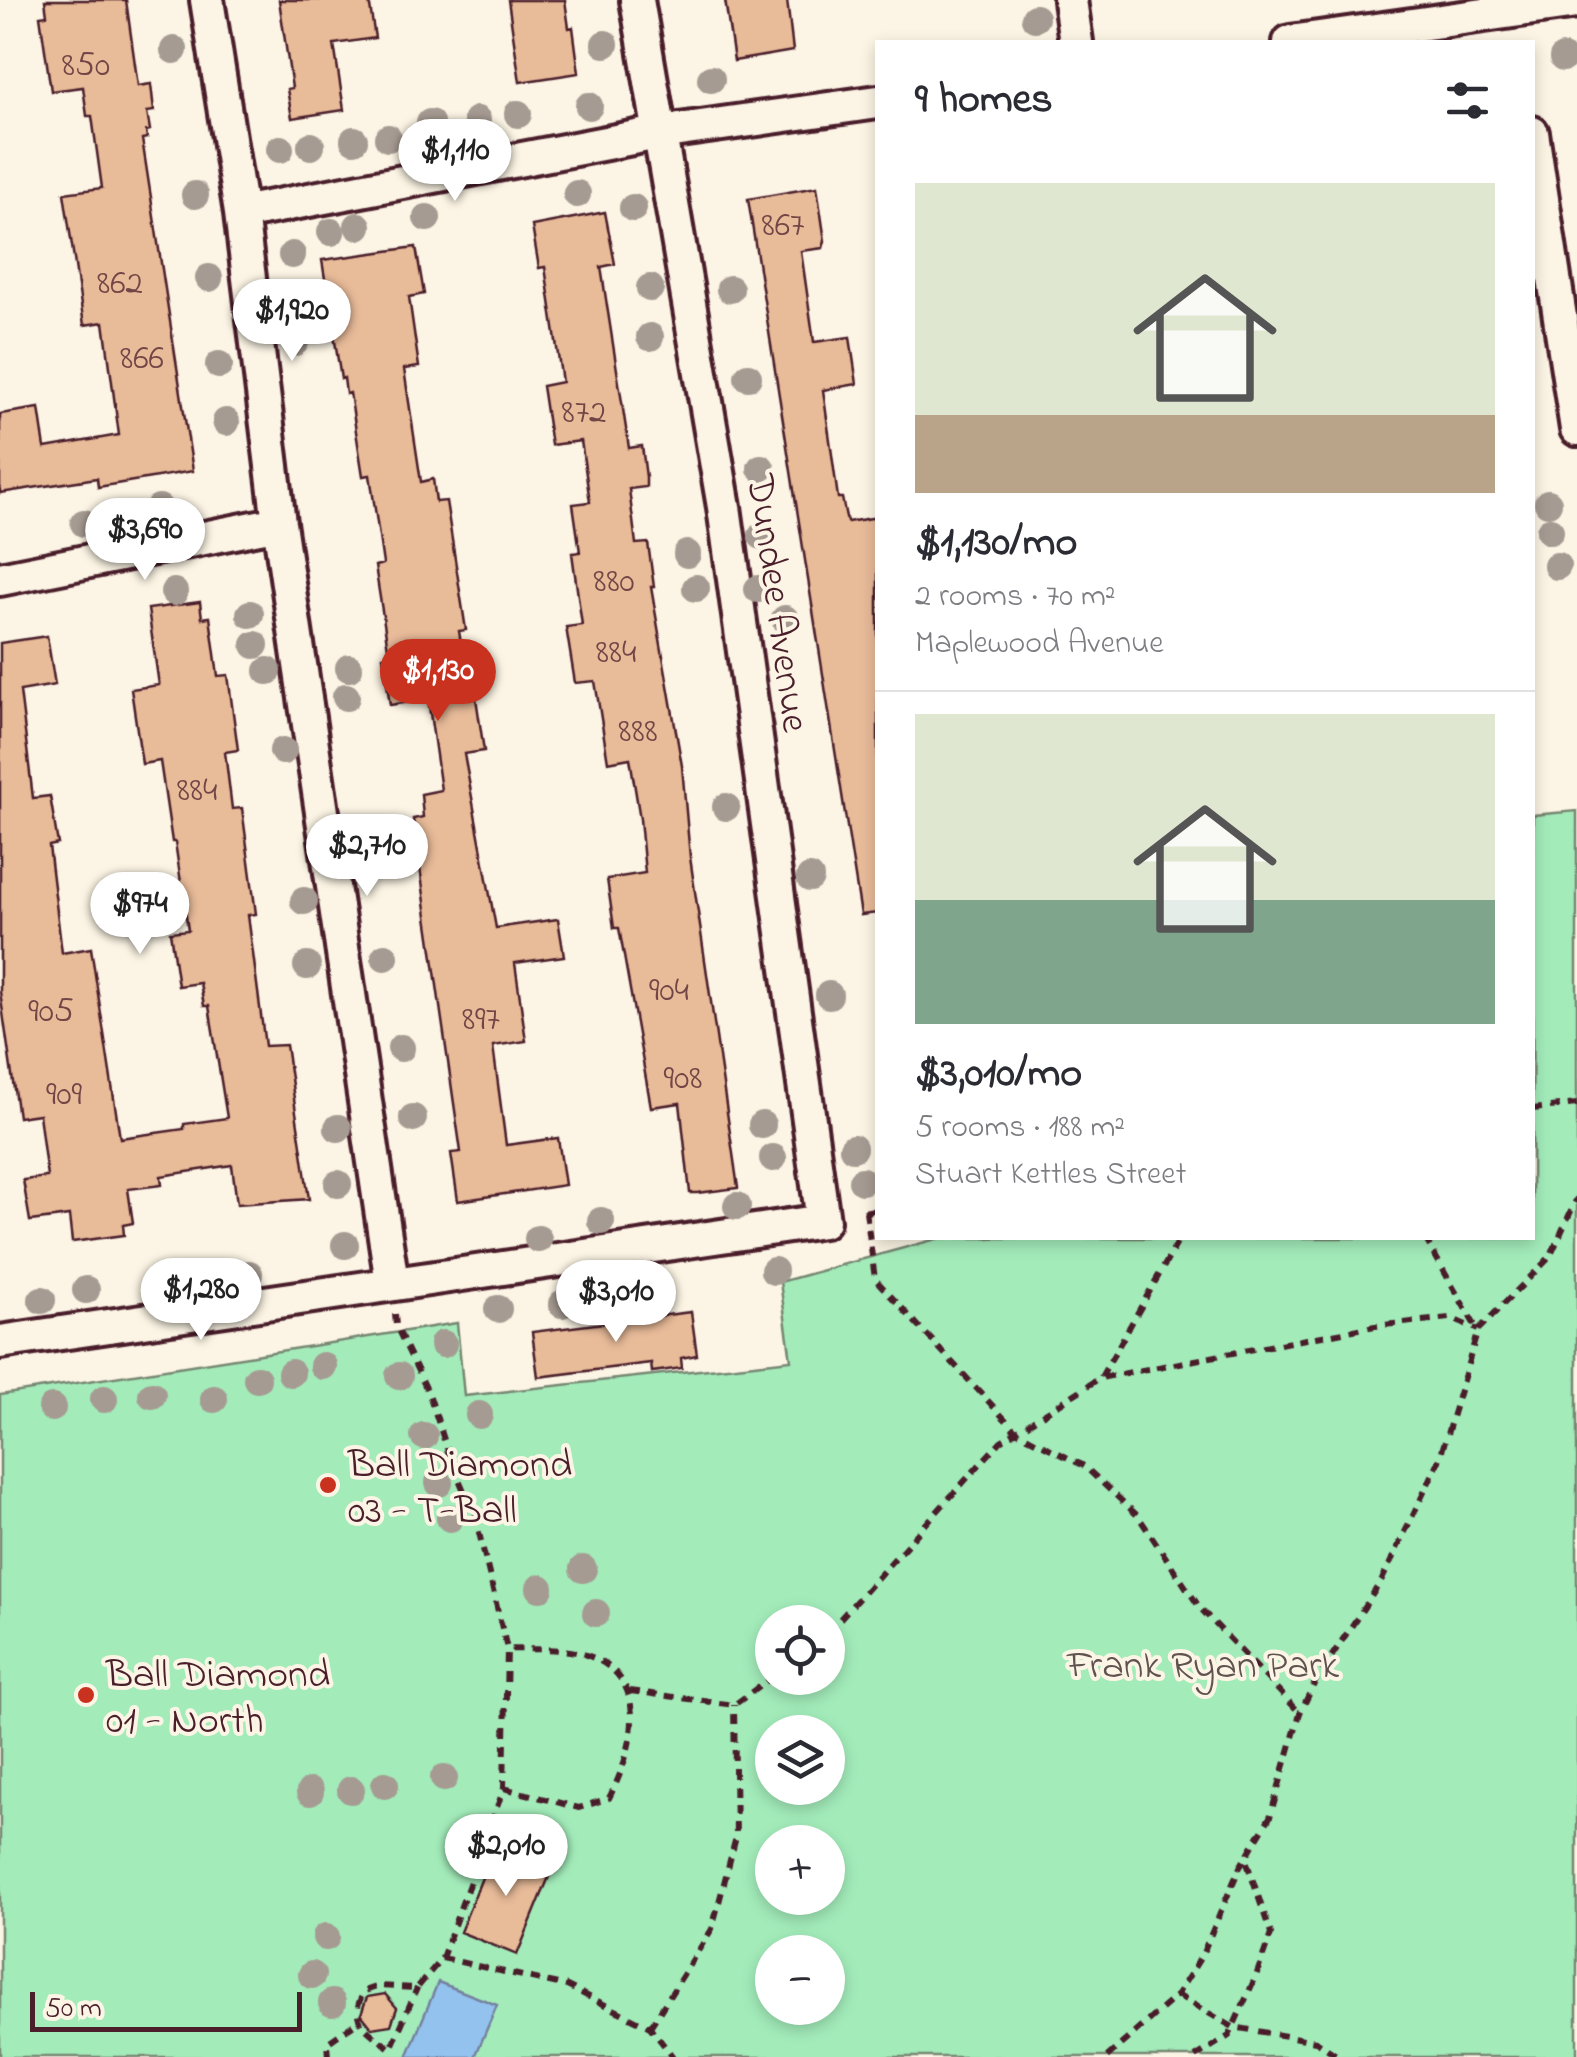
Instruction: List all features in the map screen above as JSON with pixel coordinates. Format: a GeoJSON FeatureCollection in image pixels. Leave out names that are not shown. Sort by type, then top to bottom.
{"type":"FeatureCollection","features":[{"type":"Feature","properties":{"kind":"street"},"geometry":{"type":"LineString","coordinates":[[0,1342],[392,1283],[279,523],[241,213],[207,0]]}},
{"type":"Feature","properties":{"kind":"street","name":"Dundee Avenue"},"geometry":{"type":"LineString","coordinates":[[392,1283],[824,1222],[724,507],[637,0]]}},
{"type":"Feature","properties":{"kind":"street"},"geometry":{"type":"LineString","coordinates":[[1070,0],[1076,40]]}},
{"type":"Feature","properties":{"kind":"street"},"geometry":{"type":"LineString","coordinates":[[1309,40],[1515,18],[1577,2]]}},
{"type":"Feature","properties":{"kind":"street"},"geometry":{"type":"LineString","coordinates":[[241,213],[658,134],[875,102]]}},
{"type":"Feature","properties":{"kind":"street"},"geometry":{"type":"LineString","coordinates":[[1535,152],[1577,430]]}},
{"type":"Feature","properties":{"kind":"street"},"geometry":{"type":"LineString","coordinates":[[0,579],[279,523]]}},
{"type":"Feature","properties":{"kind":"path"},"geometry":{"type":"LineString","coordinates":[[1535,1109],[1577,1104]]}},
{"type":"Feature","properties":{"kind":"path"},"geometry":{"type":"LineString","coordinates":[[1106,2057],[1176,1995],[1202,1955],[1245,1858],[1270,1817],[1300,1713],[1316,1680],[1382,1580],[1439,1461],[1478,1330],[1550,1256],[1577,1198]]}},
{"type":"Feature","properties":{"kind":"path"},"geometry":{"type":"LineString","coordinates":[[866,1212],[875,1279],[1016,1431],[1084,1466],[1138,1516],[1200,1608],[1300,1713]]}},
{"type":"Feature","properties":{"kind":"path"},"geometry":{"type":"LineString","coordinates":[[1100,1378],[1179,1240]]}},
{"type":"Feature","properties":{"kind":"path"},"geometry":{"type":"LineString","coordinates":[[1425,1240],[1478,1330]]}},
{"type":"Feature","properties":{"kind":"path"},"geometry":{"type":"LineString","coordinates":[[392,1283],[396,1326],[429,1394],[474,1516],[507,1649],[504,1788],[442,1958],[417,1988],[391,2049],[357,2022],[355,2013],[365,1991],[379,1986],[417,1988]]}},
{"type":"Feature","properties":{"kind":"path"},"geometry":{"type":"LineString","coordinates":[[845,1613],[1001,1441],[1100,1378],[1374,1326],[1450,1318],[1478,1330]]}},
{"type":"Feature","properties":{"kind":"path"},"geometry":{"type":"LineString","coordinates":[[504,1788],[579,1808],[608,1798],[627,1764],[632,1732],[630,1691],[610,1666],[571,1652],[507,1649]]}},
{"type":"Feature","properties":{"kind":"path"},"geometry":{"type":"LineString","coordinates":[[630,1691],[734,1705],[755,1690]]}},
{"type":"Feature","properties":{"kind":"path"},"geometry":{"type":"LineString","coordinates":[[650,2027],[712,1930],[736,1836],[734,1705]]}},
{"type":"Feature","properties":{"kind":"path"},"geometry":{"type":"LineString","coordinates":[[1197,2056],[1229,2036],[1270,1934],[1245,1858]]}},
{"type":"Feature","properties":{"kind":"path"},"geometry":{"type":"LineString","coordinates":[[442,1958],[566,1986],[650,2027],[673,2057]]}},
{"type":"Feature","properties":{"kind":"path"},"geometry":{"type":"LineString","coordinates":[[1176,1995],[1233,2027],[1316,2041],[1340,2057]]}},
{"type":"Feature","properties":{"kind":"path"},"geometry":{"type":"LineString","coordinates":[[328,2057],[327,2042],[357,2022]]}},
{"type":"Feature","properties":{"kind":"green space","name":"Frank Ryan Park"},"geometry":{"type":"Polygon","coordinates":[[[1577,811],[1577,2057],[0,2057],[0,1395],[457,1323],[464,1396],[791,1360],[780,1282],[933,1240],[1535,1240],[1535,815],[1577,811]]]}},
{"type":"Feature","properties":{"kind":"water"},"geometry":{"type":"Polygon","coordinates":[[[438,1982],[497,2005],[475,2057],[407,2057],[438,1982]]]}},
{"type":"Feature","properties":{"kind":"building"},"geometry":{"type":"Polygon","coordinates":[[[45,0],[126,0],[138,86],[151,84],[154,111],[147,112],[150,130],[146,131],[147,138],[142,139],[193,471],[98,487],[97,478],[0,493],[0,414],[39,408],[45,448],[119,435],[104,322],[84,325],[64,193],[102,188],[92,116],[87,116],[83,87],[51,91],[40,16],[47,15],[45,0]]]}},
{"type":"Feature","properties":{"kind":"building"},"geometry":{"type":"Polygon","coordinates":[[[279,0],[369,0],[375,38],[334,44],[344,110],[292,118],[287,89],[292,88],[279,0]]]}},
{"type":"Feature","properties":{"kind":"building"},"geometry":{"type":"Polygon","coordinates":[[[508,0],[565,0],[579,73],[520,82],[508,0]]]}},
{"type":"Feature","properties":{"kind":"building"},"geometry":{"type":"Polygon","coordinates":[[[725,0],[787,0],[793,51],[734,61],[725,0]]]}},
{"type":"Feature","properties":{"kind":"building"},"geometry":{"type":"Polygon","coordinates":[[[817,187],[825,241],[823,248],[801,251],[814,342],[850,337],[857,384],[823,390],[838,498],[842,498],[847,522],[875,517],[875,913],[861,915],[748,199],[817,187]]]}},
{"type":"Feature","properties":{"kind":"building"},"geometry":{"type":"Polygon","coordinates":[[[605,212],[615,264],[601,267],[629,448],[642,446],[646,477],[646,487],[629,489],[636,544],[648,543],[651,587],[682,766],[690,857],[738,1188],[697,1193],[690,1193],[680,1103],[651,1107],[619,928],[614,928],[607,879],[645,873],[640,819],[630,758],[608,762],[595,681],[575,683],[566,627],[582,625],[572,553],[580,552],[573,504],[590,502],[581,441],[551,445],[542,386],[562,382],[545,267],[539,268],[532,226],[605,212]]]}},
{"type":"Feature","properties":{"kind":"building"},"geometry":{"type":"Polygon","coordinates":[[[416,247],[424,294],[409,297],[419,367],[404,369],[421,482],[433,479],[436,502],[446,501],[466,630],[459,631],[470,699],[476,698],[484,751],[464,754],[496,928],[558,919],[564,956],[515,963],[526,1041],[493,1046],[506,1145],[558,1138],[565,1185],[458,1201],[451,1153],[461,1152],[413,819],[423,817],[421,794],[441,790],[428,699],[390,705],[383,656],[389,655],[375,566],[383,564],[370,475],[363,476],[350,393],[346,394],[344,378],[341,379],[322,260],[416,247]]]}},
{"type":"Feature","properties":{"kind":"building"},"geometry":{"type":"Polygon","coordinates":[[[200,602],[202,618],[210,617],[218,676],[228,675],[238,750],[225,752],[232,809],[242,808],[256,914],[248,915],[265,1046],[286,1045],[309,1199],[237,1204],[232,1165],[161,1176],[162,1185],[128,1189],[133,1223],[123,1225],[124,1235],[72,1242],[69,1216],[30,1221],[23,1180],[47,1177],[39,1114],[18,1117],[0,992],[0,643],[47,636],[55,685],[20,691],[33,798],[50,796],[58,844],[49,846],[62,953],[91,948],[120,1138],[184,1129],[184,1124],[227,1118],[209,1006],[204,1006],[200,983],[178,986],[170,932],[188,930],[175,842],[160,761],[142,764],[131,689],[159,685],[148,609],[200,602]]]}},
{"type":"Feature","properties":{"kind":"building"},"geometry":{"type":"Polygon","coordinates":[[[691,1312],[697,1355],[681,1358],[682,1368],[652,1372],[651,1363],[538,1377],[532,1332],[691,1312]]]}},
{"type":"Feature","properties":{"kind":"building"},"geometry":{"type":"Polygon","coordinates":[[[496,1843],[553,1867],[517,1955],[460,1932],[496,1843]]]}},
{"type":"Feature","properties":{"kind":"building"},"geometry":{"type":"Polygon","coordinates":[[[385,1994],[397,2008],[391,2025],[372,2028],[361,2014],[367,1997],[385,1994]]]}},
{"type":"Feature","properties":{"kind":"place","name":"Ball Diamond 03 - T-Ball"},"geometry":{"type":"Point","coordinates":[328,1485]}},
{"type":"Feature","properties":{"kind":"place","name":"Ball Diamond 01 - North"},"geometry":{"type":"Point","coordinates":[86,1695]}}]}
